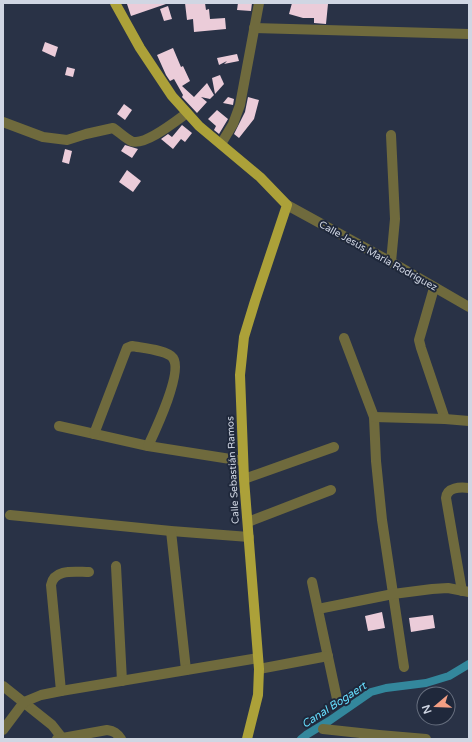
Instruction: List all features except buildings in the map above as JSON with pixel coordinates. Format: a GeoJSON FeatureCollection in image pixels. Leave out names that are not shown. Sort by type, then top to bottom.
{"type":"FeatureCollection","features":[{"type":"Feature","properties":{"kind":"main road"},"geometry":{"type":"LineString","coordinates":[[115,3],[140,48],[162,82],[187,113],[199,126],[260,177],[287,205]]}},
{"type":"Feature","properties":{"kind":"main road","name":"Calle Sebastián Ramos"},"geometry":{"type":"LineString","coordinates":[[247,739],[258,695],[258,664],[244,479],[240,375],[244,337],[287,205]]}},
{"type":"Feature","properties":{"kind":"street"},"geometry":{"type":"LineString","coordinates":[[221,144],[233,124],[240,105],[259,3]]}},
{"type":"Feature","properties":{"kind":"street"},"geometry":{"type":"LineString","coordinates":[[254,28],[469,34]]}},
{"type":"Feature","properties":{"kind":"street"},"geometry":{"type":"LineString","coordinates":[[3,122],[43,137],[61,140],[67,140],[113,128],[133,142],[140,141],[162,131],[187,113]]}},
{"type":"Feature","properties":{"kind":"street"},"geometry":{"type":"LineString","coordinates":[[391,262],[395,219],[392,135]]}},
{"type":"Feature","properties":{"kind":"street","name":"Calle Jesús María Rodríguez"},"geometry":{"type":"LineString","coordinates":[[287,205],[469,307]]}},
{"type":"Feature","properties":{"kind":"street"},"geometry":{"type":"LineString","coordinates":[[434,288],[419,340],[445,419]]}},
{"type":"Feature","properties":{"kind":"street"},"geometry":{"type":"LineString","coordinates":[[344,338],[374,417],[376,461],[382,520],[404,667]]}},
{"type":"Feature","properties":{"kind":"street"},"geometry":{"type":"LineString","coordinates":[[94,434],[127,348],[132,346],[165,352],[173,358],[176,366],[169,396],[148,446]]}},
{"type":"Feature","properties":{"kind":"street"},"geometry":{"type":"LineString","coordinates":[[374,417],[469,421]]}},
{"type":"Feature","properties":{"kind":"street"},"geometry":{"type":"LineString","coordinates":[[59,426],[148,446],[243,461]]}},
{"type":"Feature","properties":{"kind":"street"},"geometry":{"type":"LineString","coordinates":[[244,479],[334,447]]}},
{"type":"Feature","properties":{"kind":"street"},"geometry":{"type":"LineString","coordinates":[[318,609],[393,594],[441,588],[454,588],[466,591],[446,495],[452,490],[461,487],[469,488]]}},
{"type":"Feature","properties":{"kind":"street"},"geometry":{"type":"LineString","coordinates":[[248,522],[331,490]]}},
{"type":"Feature","properties":{"kind":"street"},"geometry":{"type":"LineString","coordinates":[[10,515],[249,537]]}},
{"type":"Feature","properties":{"kind":"street"},"geometry":{"type":"LineString","coordinates":[[171,531],[186,670]]}},
{"type":"Feature","properties":{"kind":"street"},"geometry":{"type":"LineString","coordinates":[[116,566],[122,682]]}},
{"type":"Feature","properties":{"kind":"street"},"geometry":{"type":"LineString","coordinates":[[60,691],[51,585],[54,577],[62,573],[89,572]]}},
{"type":"Feature","properties":{"kind":"street"},"geometry":{"type":"LineString","coordinates":[[312,582],[337,699]]}},
{"type":"Feature","properties":{"kind":"street"},"geometry":{"type":"LineString","coordinates":[[3,730],[24,702],[41,695],[186,670],[328,656]]}},
{"type":"Feature","properties":{"kind":"street"},"geometry":{"type":"LineString","coordinates":[[3,686],[52,725],[61,738],[107,730],[118,734],[121,739]]}},
{"type":"Feature","properties":{"kind":"street"},"geometry":{"type":"LineString","coordinates":[[323,729],[396,738],[426,739]]}},
{"type":"Feature","properties":{"kind":"waterway","name":"Canal Bogaert"},"geometry":{"type":"LineString","coordinates":[[301,739],[371,692],[386,688],[426,683],[449,676],[469,664]]}}]}
